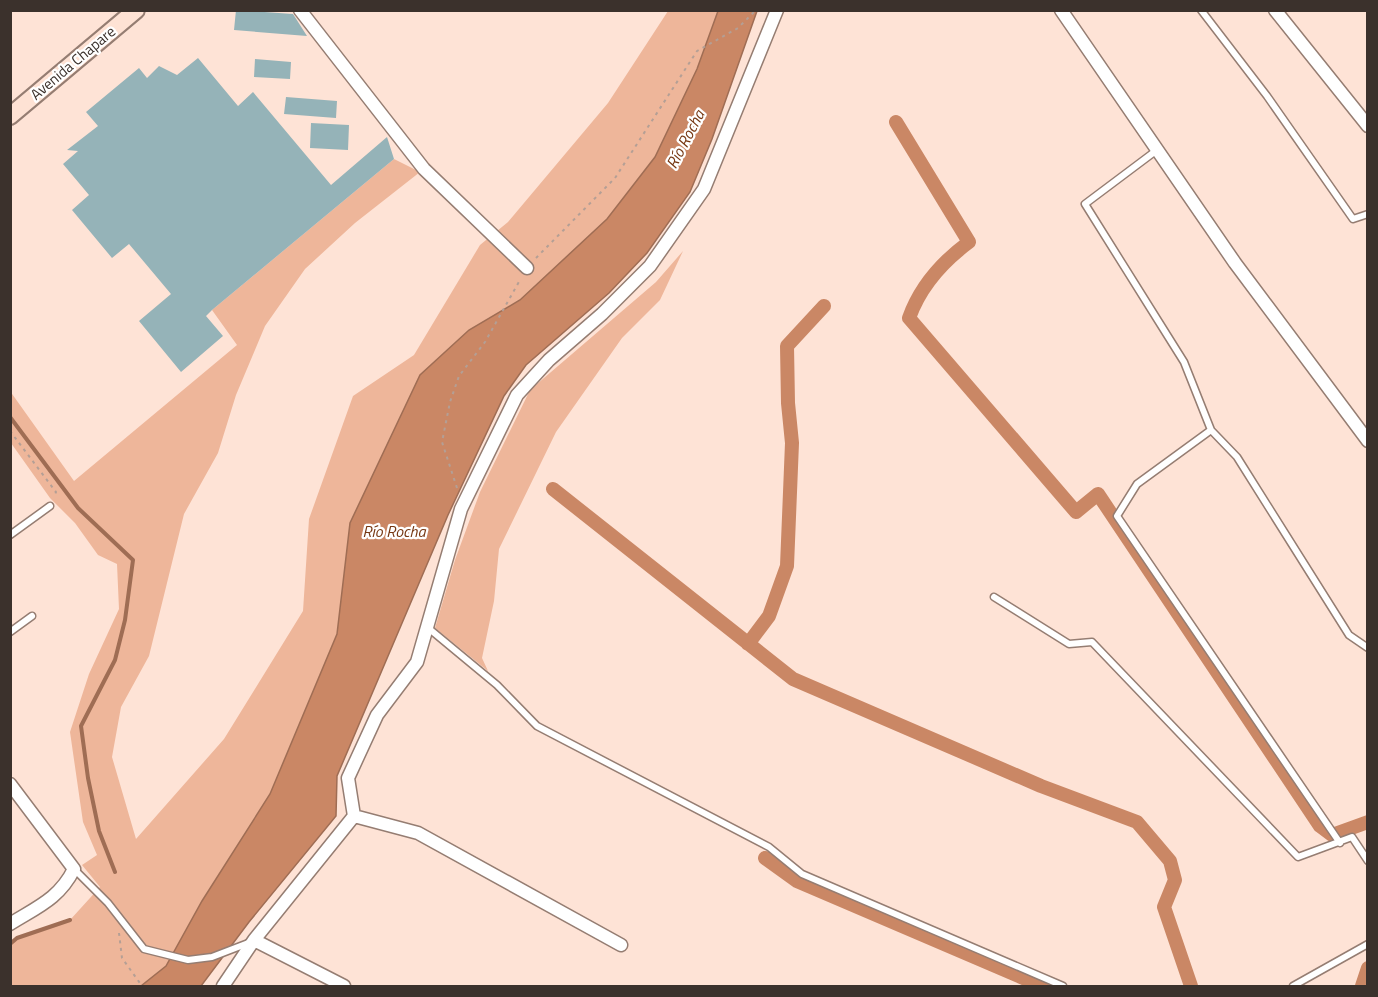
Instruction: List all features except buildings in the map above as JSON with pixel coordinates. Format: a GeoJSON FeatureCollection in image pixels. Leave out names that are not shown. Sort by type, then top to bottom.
{"type":"FeatureCollection","features":[{"type":"Feature","properties":{"kind":"main road","name":"Avenida Chapare"},"geometry":{"type":"LineString","coordinates":[[12,110],[136,10]]}},
{"type":"Feature","properties":{"kind":"street"},"geometry":{"type":"LineString","coordinates":[[300,10],[424,169],[527,268]]}},
{"type":"Feature","properties":{"kind":"street"},"geometry":{"type":"LineString","coordinates":[[223,987],[254,940],[354,816],[348,778],[377,714],[417,662],[461,509],[517,395],[549,360],[602,314],[651,266],[704,189],[777,10]]}},
{"type":"Feature","properties":{"kind":"street"},"geometry":{"type":"LineString","coordinates":[[1061,10],[1235,263],[1368,441]]}},
{"type":"Feature","properties":{"kind":"street"},"geometry":{"type":"LineString","coordinates":[[1275,10],[1368,126]]}},
{"type":"Feature","properties":{"kind":"street"},"geometry":{"type":"LineString","coordinates":[[10,784],[74,869],[65,886],[54,898],[10,924]]}},
{"type":"Feature","properties":{"kind":"street"},"geometry":{"type":"LineString","coordinates":[[354,816],[418,833],[621,945]]}},
{"type":"Feature","properties":{"kind":"street"},"geometry":{"type":"LineString","coordinates":[[254,940],[344,987]]}},
{"type":"Feature","properties":{"kind":"lane"},"geometry":{"type":"LineString","coordinates":[[1201,10],[1267,96],[1353,219],[1368,214]]}},
{"type":"Feature","properties":{"kind":"lane"},"geometry":{"type":"LineString","coordinates":[[1157,150],[1085,204],[1184,362],[1211,430],[1237,457],[1349,635],[1368,648]]}},
{"type":"Feature","properties":{"kind":"lane"},"geometry":{"type":"LineString","coordinates":[[1211,430],[1137,484],[1117,516],[1340,843]]}},
{"type":"Feature","properties":{"kind":"lane"},"geometry":{"type":"LineString","coordinates":[[10,535],[50,506]]}},
{"type":"Feature","properties":{"kind":"lane"},"geometry":{"type":"LineString","coordinates":[[994,597],[1069,644],[1092,642],[1298,857],[1352,837],[1368,861]]}},
{"type":"Feature","properties":{"kind":"lane"},"geometry":{"type":"LineString","coordinates":[[10,632],[32,616]]}},
{"type":"Feature","properties":{"kind":"lane"},"geometry":{"type":"LineString","coordinates":[[427,627],[498,685],[537,726],[769,847],[802,874],[1063,987]]}},
{"type":"Feature","properties":{"kind":"lane"},"geometry":{"type":"LineString","coordinates":[[74,869],[108,903],[144,949],[188,960],[212,957],[254,940]]}},
{"type":"Feature","properties":{"kind":"lane"},"geometry":{"type":"LineString","coordinates":[[1293,987],[1368,944]]}},
{"type":"Feature","properties":{"kind":"path"},"geometry":{"type":"LineString","coordinates":[[461,509],[457,483],[442,442],[450,402],[459,376],[485,342],[527,268],[615,178],[697,51],[738,28],[756,10]]}},
{"type":"Feature","properties":{"kind":"path"},"geometry":{"type":"LineString","coordinates":[[10,431],[56,492],[50,506]]}},
{"type":"Feature","properties":{"kind":"path"},"geometry":{"type":"LineString","coordinates":[[117,917],[122,958],[141,985]]}},
{"type":"Feature","properties":{"kind":"shaded area"},"geometry":{"type":"Polygon","coordinates":[[[668,11],[718,11],[697,69],[655,157],[607,219],[574,251],[520,300],[469,330],[350,523],[337,634],[270,794],[202,901],[166,966],[141,986],[11,986],[11,944],[17,938],[70,920],[100,887],[82,865],[97,855],[83,822],[70,732],[89,674],[119,609],[117,564],[98,555],[75,523],[50,498],[11,443],[10,391],[74,481],[237,345],[212,310],[394,159],[420,172],[355,223],[305,269],[265,326],[236,395],[218,453],[184,514],[149,656],[121,707],[112,757],[136,839],[224,739],[303,611],[309,519],[353,396],[414,355],[480,245],[508,222],[608,103],[668,11]]]}},
{"type":"Feature","properties":{"kind":"shaded area"},"geometry":{"type":"Polygon","coordinates":[[[683,251],[660,300],[622,338],[556,432],[499,549],[494,601],[482,658],[488,671],[435,628],[455,560],[480,492],[530,390],[656,282],[683,251]]]}},
{"type":"Feature","properties":{"kind":"water","name":"Río Rocha"},"geometry":{"type":"Polygon","coordinates":[[[718,11],[757,11],[712,139],[690,192],[647,253],[609,293],[526,365],[504,396],[448,515],[337,776],[336,816],[249,922],[201,986],[141,986],[166,966],[202,901],[270,794],[337,634],[350,523],[420,375],[469,330],[520,300],[607,219],[655,157],[697,69],[718,11]]]}},
{"type":"Feature","properties":{"kind":"waterway"},"geometry":{"type":"LineString","coordinates":[[896,122],[969,242],[933,276],[919,296],[909,318],[1076,512],[1098,494],[1320,826],[1332,835],[1368,822]]}},
{"type":"Feature","properties":{"kind":"waterway"},"geometry":{"type":"LineString","coordinates":[[748,644],[769,616],[787,566],[792,443],[788,403],[787,346],[824,306]]}},
{"type":"Feature","properties":{"kind":"waterway"},"geometry":{"type":"LineString","coordinates":[[10,417],[78,508],[133,560],[125,620],[115,660],[81,726],[88,778],[99,831],[115,872]]}},
{"type":"Feature","properties":{"kind":"waterway"},"geometry":{"type":"LineString","coordinates":[[553,489],[793,679],[1041,786],[1137,822],[1170,861],[1175,880],[1164,907],[1191,986]]}},
{"type":"Feature","properties":{"kind":"waterway"},"geometry":{"type":"LineString","coordinates":[[765,858],[797,881],[1042,986]]}},
{"type":"Feature","properties":{"kind":"waterway"},"geometry":{"type":"LineString","coordinates":[[10,944],[17,938],[70,920]]}},
{"type":"Feature","properties":{"kind":"waterway"},"geometry":{"type":"LineString","coordinates":[[1362,986],[1368,968]]}}]}
